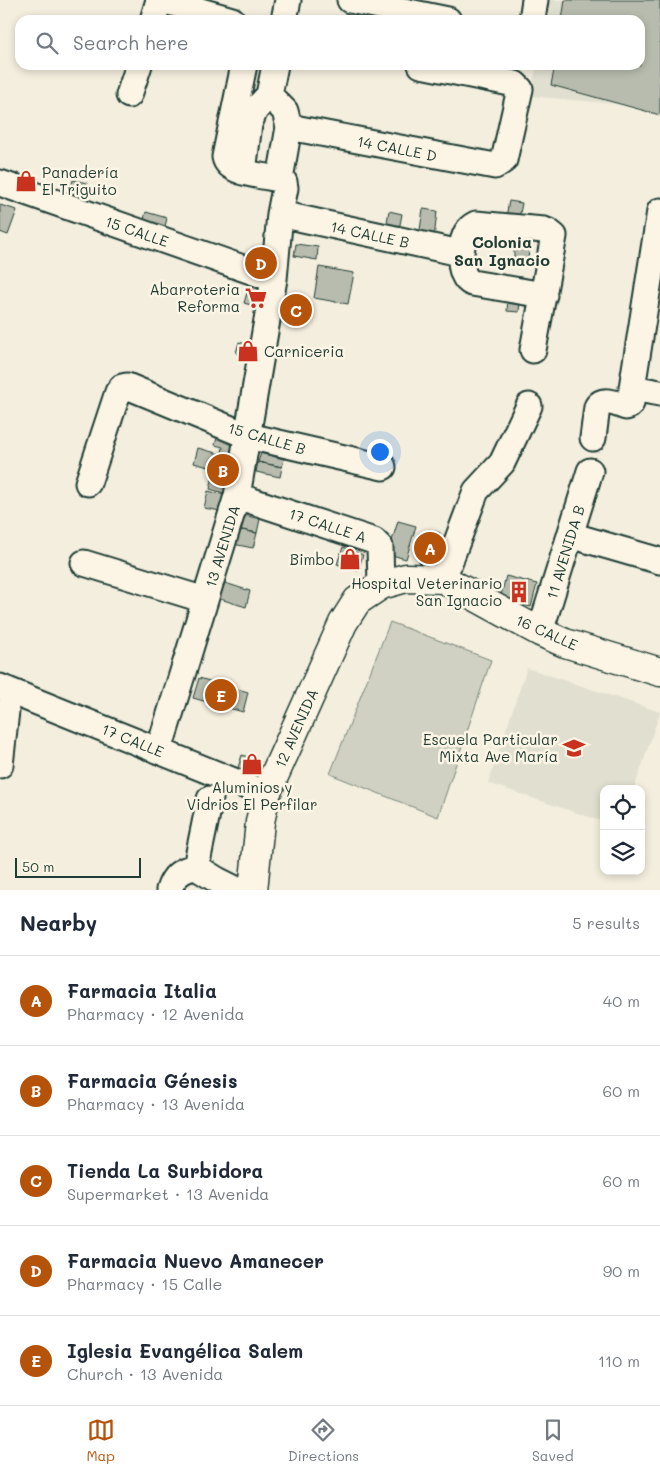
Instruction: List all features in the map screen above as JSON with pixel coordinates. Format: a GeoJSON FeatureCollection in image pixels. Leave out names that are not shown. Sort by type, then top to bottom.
{"type":"FeatureCollection","features":[{"type":"Feature","properties":{"kind":"main road","name":"16 CALLE"},"geometry":{"type":"LineString","coordinates":[[381,585],[406,578],[443,579],[540,632],[565,643],[660,672]]}},
{"type":"Feature","properties":{"kind":"main road","name":"12 AVENIDA"},"geometry":{"type":"LineString","coordinates":[[253,890],[260,822],[266,794],[343,623],[357,602],[381,585]]}},
{"type":"Feature","properties":{"kind":"street"},"geometry":{"type":"LineString","coordinates":[[155,15],[160,0],[205,6],[222,15]]}},
{"type":"Feature","properties":{"kind":"street"},"geometry":{"type":"LineString","coordinates":[[285,15],[288,0]]}},
{"type":"Feature","properties":{"kind":"street"},"geometry":{"type":"LineString","coordinates":[[350,0],[424,15]]}},
{"type":"Feature","properties":{"kind":"street"},"geometry":{"type":"LineString","coordinates":[[533,15],[535,0]]}},
{"type":"Feature","properties":{"kind":"street"},"geometry":{"type":"LineString","coordinates":[[129,95],[136,70]]}},
{"type":"Feature","properties":{"kind":"street"},"geometry":{"type":"LineString","coordinates":[[243,70],[225,157],[226,162],[236,169],[282,183]]}},
{"type":"Feature","properties":{"kind":"street"},"geometry":{"type":"LineString","coordinates":[[236,169],[255,110],[269,95],[274,70]]}},
{"type":"Feature","properties":{"kind":"street","name":"14 CALLE D"},"geometry":{"type":"LineString","coordinates":[[289,127],[495,166],[504,160],[520,89],[515,84],[508,82],[447,70]]}},
{"type":"Feature","properties":{"kind":"street"},"geometry":{"type":"LineString","coordinates":[[269,95],[285,111],[289,127]]}},
{"type":"Feature","properties":{"kind":"street","name":"13 AVENIDA"},"geometry":{"type":"LineString","coordinates":[[159,750],[237,496],[274,279],[289,127]]}},
{"type":"Feature","properties":{"kind":"street","name":"15 CALLE"},"geometry":{"type":"LineString","coordinates":[[0,183],[274,279]]}},
{"type":"Feature","properties":{"kind":"street"},"geometry":{"type":"LineString","coordinates":[[593,438],[599,403],[603,401],[626,407],[631,403],[660,211]]}},
{"type":"Feature","properties":{"kind":"street","name":"14 CALLE B"},"geometry":{"type":"LineString","coordinates":[[280,214],[460,253]]}},
{"type":"Feature","properties":{"kind":"street"},"geometry":{"type":"LineString","coordinates":[[533,350],[544,295],[554,236],[544,230],[476,224],[471,226],[460,253],[464,277],[467,281],[544,295]]}},
{"type":"Feature","properties":{"kind":"street","name":"15 CALLE B"},"geometry":{"type":"LineString","coordinates":[[88,483],[118,392],[122,387],[127,386],[248,436],[383,468]]}},
{"type":"Feature","properties":{"kind":"street"},"geometry":{"type":"LineString","coordinates":[[632,388],[660,392]]}},
{"type":"Feature","properties":{"kind":"street"},"geometry":{"type":"LineString","coordinates":[[443,579],[476,491],[502,463],[529,406]]}},
{"type":"Feature","properties":{"kind":"street","name":"11 AVENIDA B"},"geometry":{"type":"LineString","coordinates":[[540,632],[590,471]]}},
{"type":"Feature","properties":{"kind":"street","name":"17 CALLE A"},"geometry":{"type":"LineString","coordinates":[[237,496],[374,541],[380,547],[381,585]]}},
{"type":"Feature","properties":{"kind":"street"},"geometry":{"type":"LineString","coordinates":[[570,535],[660,561]]}},
{"type":"Feature","properties":{"kind":"street"},"geometry":{"type":"LineString","coordinates":[[84,563],[205,600]]}},
{"type":"Feature","properties":{"kind":"street","name":"17 CALLE"},"geometry":{"type":"LineString","coordinates":[[0,687],[266,794]]}},
{"type":"Feature","properties":{"kind":"street"},"geometry":{"type":"LineString","coordinates":[[1,754],[6,711]]}},
{"type":"Feature","properties":{"kind":"street"},"geometry":{"type":"LineString","coordinates":[[196,867],[210,799]]}},
{"type":"Feature","properties":{"kind":"street"},"geometry":{"type":"LineString","coordinates":[[169,890],[171,882],[176,876],[186,869],[196,867],[237,890]]}},
{"type":"Feature","properties":{"kind":"shaded area"},"geometry":{"type":"Polygon","coordinates":[[[549,0],[660,0],[660,108],[530,96],[536,70],[645,70],[645,15],[546,15],[549,0]]]}},
{"type":"Feature","properties":{"kind":"shaded area"},"geometry":{"type":"Polygon","coordinates":[[[390,622],[491,660],[438,817],[330,774],[390,622]]]}},
{"type":"Feature","properties":{"kind":"shaded area","name":"Escuela Particular Mixta Ave María"},"geometry":{"type":"Polygon","coordinates":[[[527,668],[660,712],[635,785],[600,785],[600,821],[488,783],[527,668]]]}},
{"type":"Feature","properties":{"kind":"building"},"geometry":{"type":"Polygon","coordinates":[[[565,0],[660,0],[660,115],[551,85],[554,70],[645,70],[645,15],[563,15],[565,0]]]}},
{"type":"Feature","properties":{"kind":"building","name":"Panadería El Triguito"},"geometry":{"type":"Polygon","coordinates":[[[17,173],[38,179],[35,190],[14,184],[17,173]]]}},
{"type":"Feature","properties":{"kind":"building"},"geometry":{"type":"Polygon","coordinates":[[[73,180],[87,183],[82,206],[67,203],[73,180]]]}},
{"type":"Feature","properties":{"kind":"building"},"geometry":{"type":"Polygon","coordinates":[[[509,201],[522,203],[518,224],[505,222],[509,201]]]}},
{"type":"Feature","properties":{"kind":"building"},"geometry":{"type":"Polygon","coordinates":[[[0,205],[17,210],[8,235],[0,232],[0,205]]]}},
{"type":"Feature","properties":{"kind":"building"},"geometry":{"type":"Polygon","coordinates":[[[423,209],[437,211],[434,239],[419,237],[423,209]]]}},
{"type":"Feature","properties":{"kind":"building"},"geometry":{"type":"Polygon","coordinates":[[[389,211],[402,214],[398,235],[385,233],[389,211]]]}},
{"type":"Feature","properties":{"kind":"building"},"geometry":{"type":"Polygon","coordinates":[[[146,212],[167,218],[163,235],[141,230],[146,212]]]}},
{"type":"Feature","properties":{"kind":"building"},"geometry":{"type":"Polygon","coordinates":[[[296,244],[318,247],[317,260],[294,256],[296,244]]]}},
{"type":"Feature","properties":{"kind":"building"},"geometry":{"type":"Polygon","coordinates":[[[514,245],[529,246],[528,263],[514,262],[514,245]]]}},
{"type":"Feature","properties":{"kind":"building"},"geometry":{"type":"Polygon","coordinates":[[[319,267],[354,273],[348,304],[314,298],[319,267]]]}},
{"type":"Feature","properties":{"kind":"building","name":"Abarroteria Reforma"},"geometry":{"type":"Polygon","coordinates":[[[249,286],[269,292],[264,309],[244,303],[249,286]]]}},
{"type":"Feature","properties":{"kind":"building"},"geometry":{"type":"Polygon","coordinates":[[[508,298],[520,300],[519,312],[507,311],[508,298]]]}},
{"type":"Feature","properties":{"kind":"building"},"geometry":{"type":"Polygon","coordinates":[[[284,302],[310,305],[308,318],[282,314],[284,302]]]}},
{"type":"Feature","properties":{"kind":"building","name":"Carniceria"},"geometry":{"type":"Polygon","coordinates":[[[239,342],[260,348],[256,360],[236,353],[239,342]]]}},
{"type":"Feature","properties":{"kind":"building"},"geometry":{"type":"Polygon","coordinates":[[[218,434],[240,438],[237,456],[222,453],[223,447],[215,445],[218,434]]]}},
{"type":"Feature","properties":{"kind":"building"},"geometry":{"type":"Polygon","coordinates":[[[198,448],[234,458],[230,473],[194,463],[198,448]]]}},
{"type":"Feature","properties":{"kind":"building"},"geometry":{"type":"Polygon","coordinates":[[[261,453],[284,459],[282,467],[258,462],[261,453]]]}},
{"type":"Feature","properties":{"kind":"building"},"geometry":{"type":"Polygon","coordinates":[[[258,462],[282,467],[280,477],[256,472],[258,462]]]}},
{"type":"Feature","properties":{"kind":"building"},"geometry":{"type":"Polygon","coordinates":[[[214,471],[229,475],[224,493],[210,489],[214,471]]]}},
{"type":"Feature","properties":{"kind":"building"},"geometry":{"type":"Polygon","coordinates":[[[208,491],[225,495],[221,511],[204,508],[208,491]]]}},
{"type":"Feature","properties":{"kind":"building"},"geometry":{"type":"Polygon","coordinates":[[[240,514],[260,519],[257,533],[237,529],[240,514]]]}},
{"type":"Feature","properties":{"kind":"building"},"geometry":{"type":"Polygon","coordinates":[[[398,521],[416,526],[406,559],[388,554],[398,521]]]}},
{"type":"Feature","properties":{"kind":"building"},"geometry":{"type":"Polygon","coordinates":[[[237,529],[257,533],[253,548],[233,544],[237,529]]]}},
{"type":"Feature","properties":{"kind":"building"},"geometry":{"type":"Polygon","coordinates":[[[429,530],[440,533],[430,566],[419,562],[429,530]]]}},
{"type":"Feature","properties":{"kind":"building","name":"Bimbo"},"geometry":{"type":"Polygon","coordinates":[[[343,547],[363,555],[358,571],[337,564],[343,547]]]}},
{"type":"Feature","properties":{"kind":"building","name":"Hospital Veterinario San Ignacio"},"geometry":{"type":"Polygon","coordinates":[[[506,576],[537,584],[531,607],[500,599],[506,576]]]}},
{"type":"Feature","properties":{"kind":"building"},"geometry":{"type":"Polygon","coordinates":[[[222,582],[250,591],[246,607],[217,598],[222,582]]]}},
{"type":"Feature","properties":{"kind":"building"},"geometry":{"type":"Polygon","coordinates":[[[199,678],[248,692],[243,712],[193,698],[199,678]]]}},
{"type":"Feature","properties":{"kind":"building"},"geometry":{"type":"Polygon","coordinates":[[[242,755],[258,760],[251,782],[235,777],[242,755]]]}},
{"type":"Feature","properties":{"kind":"place","name":"Panadería El Triguito"},"geometry":{"type":"Point","coordinates":[26,181]}},
{"type":"Feature","properties":{"kind":"place","name":"Farmacia Nuevo Amanecer"},"geometry":{"type":"Point","coordinates":[261,263]}},
{"type":"Feature","properties":{"kind":"place","name":"Abarroteria Reforma"},"geometry":{"type":"Point","coordinates":[256,298]}},
{"type":"Feature","properties":{"kind":"place","name":"Tienda La Surbidora"},"geometry":{"type":"Point","coordinates":[296,310]}},
{"type":"Feature","properties":{"kind":"place","name":"Carniceria"},"geometry":{"type":"Point","coordinates":[248,351]}},
{"type":"Feature","properties":{"kind":"place","name":"Farmacia Génesis"},"geometry":{"type":"Point","coordinates":[223,470]}},
{"type":"Feature","properties":{"kind":"place","name":"Farmacia Italia"},"geometry":{"type":"Point","coordinates":[430,548]}},
{"type":"Feature","properties":{"kind":"place","name":"Bimbo"},"geometry":{"type":"Point","coordinates":[350,559]}},
{"type":"Feature","properties":{"kind":"place","name":"Hospital Veterinario San Ignacio"},"geometry":{"type":"Point","coordinates":[519,592]}},
{"type":"Feature","properties":{"kind":"place","name":"Iglesia Evangélica Salem"},"geometry":{"type":"Point","coordinates":[221,695]}},
{"type":"Feature","properties":{"kind":"place","name":"Escuela Particular Mixta Ave María"},"geometry":{"type":"Point","coordinates":[574,748]}},
{"type":"Feature","properties":{"kind":"place","name":"Aluminios y Vidrios El Perfilar"},"geometry":{"type":"Point","coordinates":[252,764]}},
{"type":"Feature","properties":{"kind":"district","name":"Colonia San Ignacio"},"geometry":{"type":"Point","coordinates":[502,250]}}]}
